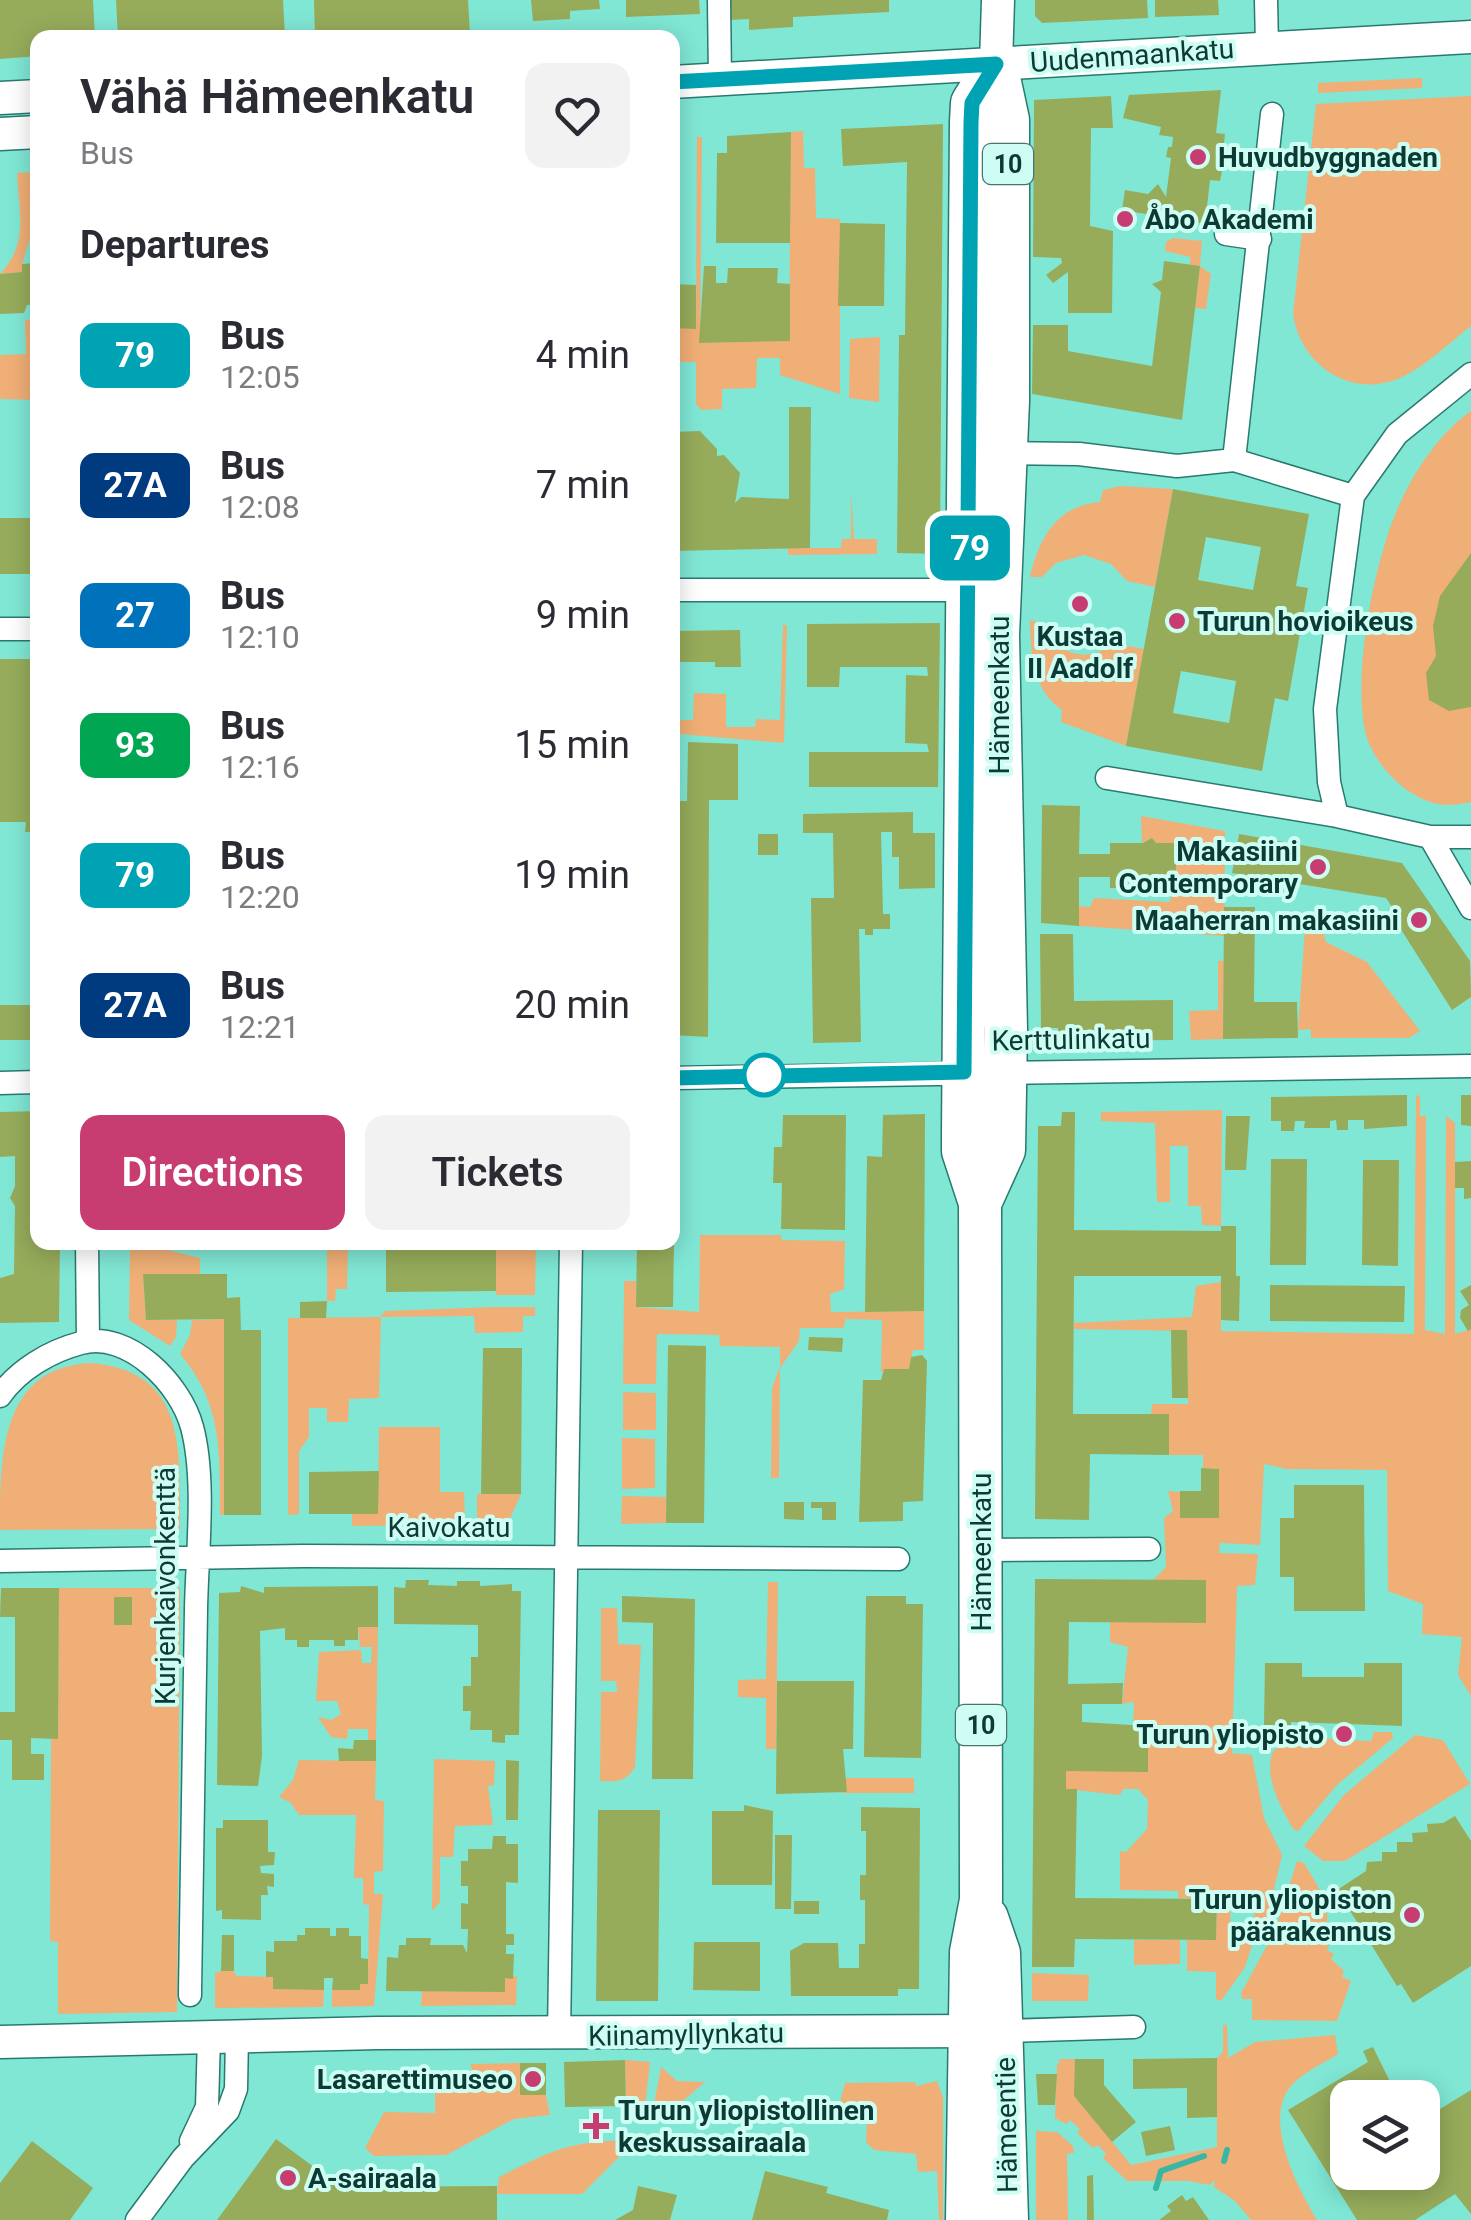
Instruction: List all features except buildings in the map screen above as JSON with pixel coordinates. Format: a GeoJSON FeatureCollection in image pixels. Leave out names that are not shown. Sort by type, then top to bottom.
{"type":"FeatureCollection","features":[{"type":"Feature","properties":{"kind":"highway","name":"Hämeenkatu"},"geometry":{"type":"LineString","coordinates":[[987,2031],[999,1953],[980,1900],[980,1203],[1004,1150],[985,1071],[970,590],[988,453],[1008,104],[996,64]]}},
{"type":"Feature","properties":{"kind":"highway","name":"Hämeenkatu"},"geometry":{"type":"LineString","coordinates":[[985,1071],[998,635],[988,453]]}},
{"type":"Feature","properties":{"kind":"highway","name":"Hämeentie"},"geometry":{"type":"LineString","coordinates":[[966,2220],[987,2031]]}},
{"type":"Feature","properties":{"kind":"highway","name":"Hämeentie"},"geometry":{"type":"LineString","coordinates":[[987,2031],[1007,2220]]}},
{"type":"Feature","properties":{"kind":"main road","name":"Hämeenkatu"},"geometry":{"type":"LineString","coordinates":[[996,64],[998,0]]}},
{"type":"Feature","properties":{"kind":"main road","name":"Uudenmaankatu"},"geometry":{"type":"LineString","coordinates":[[680,82],[1471,37]]}},
{"type":"Feature","properties":{"kind":"main road"},"geometry":{"type":"LineString","coordinates":[[0,98],[30,96]]}},
{"type":"Feature","properties":{"kind":"main road"},"geometry":{"type":"LineString","coordinates":[[0,134],[30,132]]}},
{"type":"Feature","properties":{"kind":"main road","name":"Kiinamyllynkatu"},"geometry":{"type":"LineString","coordinates":[[0,2042],[223,2036],[987,2031]]}},
{"type":"Feature","properties":{"kind":"street"},"geometry":{"type":"LineString","coordinates":[[719,0],[720,79]]}},
{"type":"Feature","properties":{"kind":"street"},"geometry":{"type":"LineString","coordinates":[[1266,0],[1267,47]]}},
{"type":"Feature","properties":{"kind":"street"},"geometry":{"type":"LineString","coordinates":[[1234,460],[1272,114]]}},
{"type":"Feature","properties":{"kind":"street"},"geometry":{"type":"LineString","coordinates":[[1226,234],[1260,239]]}},
{"type":"Feature","properties":{"kind":"street"},"geometry":{"type":"LineString","coordinates":[[1337,816],[1328,782],[1325,709],[1353,496],[1397,434],[1471,374]]}},
{"type":"Feature","properties":{"kind":"street"},"geometry":{"type":"LineString","coordinates":[[988,453],[1079,454],[1177,466],[1234,460],[1353,496]]}},
{"type":"Feature","properties":{"kind":"street"},"geometry":{"type":"LineString","coordinates":[[680,590],[970,590]]}},
{"type":"Feature","properties":{"kind":"street"},"geometry":{"type":"LineString","coordinates":[[0,629],[30,629]]}},
{"type":"Feature","properties":{"kind":"street"},"geometry":{"type":"LineString","coordinates":[[1107,778],[1337,816],[1430,838],[1471,837]]}},
{"type":"Feature","properties":{"kind":"street"},"geometry":{"type":"LineString","coordinates":[[1430,838],[1471,908]]}},
{"type":"Feature","properties":{"kind":"street","name":"Kerttulinkatu"},"geometry":{"type":"LineString","coordinates":[[680,1078],[1471,1066]]}},
{"type":"Feature","properties":{"kind":"street"},"geometry":{"type":"LineString","coordinates":[[0,1082],[30,1082]]}},
{"type":"Feature","properties":{"kind":"street"},"geometry":{"type":"LineString","coordinates":[[0,1396],[15,1378],[40,1360],[88,1341],[88,1250]]}},
{"type":"Feature","properties":{"kind":"street"},"geometry":{"type":"LineString","coordinates":[[559,2036],[571,1250]]}},
{"type":"Feature","properties":{"kind":"street","name":"Kurjenkaivonkenttä"},"geometry":{"type":"LineString","coordinates":[[88,1341],[126,1351],[154,1367],[187,1410],[196,1451],[198,1558],[190,1995]]}},
{"type":"Feature","properties":{"kind":"street"},"geometry":{"type":"LineString","coordinates":[[981,1550],[1149,1549]]}},
{"type":"Feature","properties":{"kind":"street","name":"Kaivokatu"},"geometry":{"type":"LineString","coordinates":[[0,1561],[569,1556],[898,1560]]}},
{"type":"Feature","properties":{"kind":"street","name":"Kiinamyllynkatu"},"geometry":{"type":"LineString","coordinates":[[987,2031],[1134,2027]]}},
{"type":"Feature","properties":{"kind":"street"},"geometry":{"type":"LineString","coordinates":[[137,2220],[183,2158],[207,2107],[223,2036]]}},
{"type":"Feature","properties":{"kind":"shaded area"},"geometry":{"type":"Polygon","coordinates":[[[1422,78],[1422,88],[1318,93],[1318,83],[1422,78]]]}},
{"type":"Feature","properties":{"kind":"shaded area"},"geometry":{"type":"Polygon","coordinates":[[[1471,96],[1471,326],[1405,376],[1377,384],[1343,380],[1316,361],[1305,347],[1293,314],[1316,104],[1471,96]]]}},
{"type":"Feature","properties":{"kind":"shaded area"},"geometry":{"type":"Polygon","coordinates":[[[803,131],[804,168],[815,168],[816,218],[840,219],[840,394],[780,375],[780,358],[757,358],[756,388],[722,389],[722,409],[701,410],[696,404],[696,362],[680,362],[680,328],[696,328],[697,137],[702,137],[700,343],[789,340],[791,132],[803,131]]]}},
{"type":"Feature","properties":{"kind":"shaded area"},"geometry":{"type":"Polygon","coordinates":[[[30,172],[30,239],[22,272],[0,274],[19,239],[17,173],[30,172]]]}},
{"type":"Feature","properties":{"kind":"shaded area"},"geometry":{"type":"Polygon","coordinates":[[[1173,238],[1202,241],[1200,266],[1190,265],[1190,257],[1165,251],[1166,242],[1173,238]]]}},
{"type":"Feature","properties":{"kind":"shaded area"},"geometry":{"type":"Polygon","coordinates":[[[1200,266],[1211,274],[1206,309],[1195,308],[1200,266]]]}},
{"type":"Feature","properties":{"kind":"shaded area"},"geometry":{"type":"Polygon","coordinates":[[[25,320],[30,320],[30,400],[0,399],[0,355],[26,354],[25,320]]]}},
{"type":"Feature","properties":{"kind":"shaded area"},"geometry":{"type":"Polygon","coordinates":[[[880,337],[879,402],[849,398],[850,339],[880,337]]]}},
{"type":"Feature","properties":{"kind":"shaded area"},"geometry":{"type":"Polygon","coordinates":[[[1471,411],[1471,802],[1445,805],[1407,790],[1377,758],[1366,735],[1361,681],[1368,616],[1391,524],[1422,463],[1471,411]]]}},
{"type":"Feature","properties":{"kind":"shaded area"},"geometry":{"type":"Polygon","coordinates":[[[1120,486],[1173,489],[1155,587],[1127,581],[1111,564],[1084,555],[1056,563],[1042,577],[1030,577],[1039,549],[1053,526],[1073,509],[1100,502],[1103,490],[1120,486]]]}},
{"type":"Feature","properties":{"kind":"shaded area"},"geometry":{"type":"Polygon","coordinates":[[[851,490],[854,539],[877,539],[877,554],[788,555],[788,548],[841,548],[842,539],[851,539],[851,490]]]}},
{"type":"Feature","properties":{"kind":"shaded area"},"geometry":{"type":"Polygon","coordinates":[[[1030,620],[1073,653],[1086,655],[1123,646],[1144,649],[1126,746],[1061,722],[1062,710],[1044,692],[1035,670],[1030,620]]]}},
{"type":"Feature","properties":{"kind":"shaded area"},"geometry":{"type":"Polygon","coordinates":[[[783,625],[787,625],[784,743],[680,734],[680,720],[693,720],[694,693],[726,694],[726,727],[755,727],[756,719],[780,720],[783,625]]]}},
{"type":"Feature","properties":{"kind":"shaded area"},"geometry":{"type":"Polygon","coordinates":[[[1141,816],[1225,831],[1224,936],[1079,926],[1079,906],[1090,907],[1094,898],[1169,902],[1176,887],[1176,843],[1156,843],[1152,838],[1142,843],[1141,816]]]}},
{"type":"Feature","properties":{"kind":"shaded area"},"geometry":{"type":"Polygon","coordinates":[[[1320,921],[1326,942],[1367,962],[1420,1031],[1409,1038],[1311,1038],[1311,1029],[1298,1030],[1305,927],[1320,921]]]}},
{"type":"Feature","properties":{"kind":"shaded area"},"geometry":{"type":"Polygon","coordinates":[[[1218,961],[1224,961],[1223,1039],[1191,1040],[1189,1011],[1218,1010],[1218,961]]]}},
{"type":"Feature","properties":{"kind":"shaded area"},"geometry":{"type":"Polygon","coordinates":[[[1416,1095],[1420,1096],[1420,1116],[1426,1116],[1425,1330],[1445,1334],[1446,1116],[1455,1123],[1455,1334],[1471,1329],[1471,1696],[1458,1675],[1462,1637],[1422,1634],[1423,1604],[1388,1591],[1387,1470],[1286,1469],[1264,1464],[1260,1545],[1220,1543],[1219,1553],[1258,1554],[1255,1585],[1237,1586],[1232,1753],[1252,1755],[1264,1818],[1282,1855],[1263,1936],[1253,1934],[1255,1894],[1248,1894],[1246,1900],[1230,1899],[1231,1941],[1253,1942],[1245,1967],[1221,2001],[1216,1999],[1216,1972],[1187,1971],[1187,1940],[1216,1940],[1217,1899],[1178,1898],[1178,1891],[1120,1890],[1120,1851],[1126,1852],[1147,1829],[1148,1800],[1138,1789],[1123,1789],[1120,1795],[1066,1789],[1066,1771],[1147,1771],[1133,1726],[1134,1702],[1122,1704],[1128,1647],[1110,1642],[1110,1622],[1206,1622],[1206,1580],[1153,1580],[1166,1567],[1164,1518],[1173,1511],[1168,1491],[1180,1492],[1218,1518],[1219,1469],[1203,1468],[1203,1455],[1169,1455],[1151,1414],[1152,1404],[1188,1404],[1187,1331],[1074,1329],[1074,1323],[1192,1317],[1196,1286],[1221,1282],[1221,1331],[1414,1334],[1416,1095]]]}},
{"type":"Feature","properties":{"kind":"shaded area"},"geometry":{"type":"Polygon","coordinates":[[[1222,1110],[1221,1226],[1202,1225],[1201,1206],[1188,1206],[1188,1146],[1170,1146],[1170,1202],[1157,1202],[1155,1123],[1101,1121],[1101,1112],[1222,1110]]]}},
{"type":"Feature","properties":{"kind":"shaded area"},"geometry":{"type":"Polygon","coordinates":[[[700,1235],[781,1235],[782,1240],[845,1241],[844,1289],[830,1294],[831,1312],[924,1311],[924,1350],[913,1350],[909,1369],[881,1372],[882,1320],[846,1319],[843,1328],[800,1328],[799,1341],[780,1368],[779,1478],[771,1478],[772,1388],[780,1367],[780,1347],[720,1346],[719,1335],[657,1334],[656,1384],[623,1384],[624,1281],[636,1281],[636,1307],[699,1312],[700,1235]]]}},
{"type":"Feature","properties":{"kind":"shaded area"},"geometry":{"type":"Polygon","coordinates":[[[130,1250],[168,1250],[200,1258],[200,1274],[143,1275],[146,1320],[177,1320],[176,1337],[170,1346],[129,1320],[130,1250]]]}},
{"type":"Feature","properties":{"kind":"shaded area"},"geometry":{"type":"Polygon","coordinates":[[[327,1250],[348,1250],[347,1289],[336,1289],[335,1301],[327,1301],[327,1250]]]}},
{"type":"Feature","properties":{"kind":"shaded area"},"geometry":{"type":"Polygon","coordinates":[[[496,1250],[536,1250],[535,1295],[496,1295],[496,1250]]]}},
{"type":"Feature","properties":{"kind":"shaded area"},"geometry":{"type":"Polygon","coordinates":[[[535,1307],[535,1316],[523,1316],[523,1332],[475,1333],[474,1316],[381,1317],[379,1398],[349,1399],[348,1422],[327,1422],[327,1408],[309,1408],[309,1437],[299,1451],[299,1514],[288,1515],[288,1318],[380,1317],[385,1311],[535,1307]]]}},
{"type":"Feature","properties":{"kind":"shaded area"},"geometry":{"type":"Polygon","coordinates":[[[224,1319],[224,1515],[220,1515],[216,1429],[204,1391],[180,1354],[190,1335],[192,1320],[224,1319]]]}},
{"type":"Feature","properties":{"kind":"shaded area"},"geometry":{"type":"Polygon","coordinates":[[[91,1363],[123,1369],[147,1382],[162,1400],[178,1446],[180,1529],[0,1530],[5,1446],[11,1420],[22,1398],[38,1380],[61,1368],[91,1363]]]}},
{"type":"Feature","properties":{"kind":"shaded area"},"geometry":{"type":"Polygon","coordinates":[[[623,1392],[656,1393],[656,1430],[623,1430],[623,1392]]]}},
{"type":"Feature","properties":{"kind":"shaded area"},"geometry":{"type":"Polygon","coordinates":[[[379,1427],[440,1427],[440,1492],[464,1492],[465,1518],[459,1519],[459,1525],[352,1526],[352,1514],[378,1513],[379,1427]]]}},
{"type":"Feature","properties":{"kind":"shaded area"},"geometry":{"type":"Polygon","coordinates":[[[622,1438],[655,1439],[655,1488],[622,1489],[622,1438]]]}},
{"type":"Feature","properties":{"kind":"shaded area"},"geometry":{"type":"Polygon","coordinates":[[[477,1494],[521,1494],[507,1525],[477,1525],[477,1494]]]}},
{"type":"Feature","properties":{"kind":"shaded area"},"geometry":{"type":"Polygon","coordinates":[[[622,1496],[666,1497],[666,1523],[621,1524],[622,1496]]]}},
{"type":"Feature","properties":{"kind":"shaded area"},"geometry":{"type":"Polygon","coordinates":[[[768,1582],[778,1582],[776,1749],[766,1749],[766,1698],[738,1697],[738,1680],[766,1679],[768,1582]]]}},
{"type":"Feature","properties":{"kind":"shaded area"},"geometry":{"type":"Polygon","coordinates":[[[59,1588],[180,1588],[177,2012],[58,2011],[58,1942],[50,1941],[51,1738],[58,1738],[59,1588]]]}},
{"type":"Feature","properties":{"kind":"shaded area"},"geometry":{"type":"Polygon","coordinates":[[[601,1608],[617,1608],[618,1644],[641,1645],[635,1767],[624,1778],[611,1781],[600,1781],[601,1692],[617,1692],[616,1681],[601,1681],[601,1608]]]}},
{"type":"Feature","properties":{"kind":"shaded area"},"geometry":{"type":"Polygon","coordinates":[[[358,1627],[378,1627],[376,1740],[368,1740],[368,1729],[348,1729],[347,1739],[331,1737],[318,1717],[331,1720],[341,1714],[337,1701],[316,1701],[319,1652],[361,1650],[362,1663],[371,1663],[372,1647],[360,1647],[358,1627]]]}},
{"type":"Feature","properties":{"kind":"shaded area"},"geometry":{"type":"Polygon","coordinates":[[[1374,1732],[1392,1732],[1393,1738],[1337,1785],[1298,1831],[1294,1830],[1272,1781],[1273,1751],[1307,1739],[1371,1741],[1374,1732]]]}},
{"type":"Feature","properties":{"kind":"shaded area"},"geometry":{"type":"Polygon","coordinates":[[[1415,1735],[1443,1740],[1470,1784],[1345,1861],[1323,1861],[1304,1846],[1344,1795],[1415,1735]]]}},
{"type":"Feature","properties":{"kind":"shaded area"},"geometry":{"type":"Polygon","coordinates":[[[434,1759],[495,1761],[494,1785],[488,1786],[493,1825],[455,1826],[453,1857],[440,1857],[440,1902],[432,1911],[434,1759]]]}},
{"type":"Feature","properties":{"kind":"shaded area"},"geometry":{"type":"Polygon","coordinates":[[[299,1760],[376,1761],[375,1800],[384,1801],[383,1871],[374,1872],[374,1894],[383,1894],[374,2006],[332,2007],[332,1990],[360,1990],[360,1984],[368,1984],[369,1905],[363,1904],[363,1878],[354,1878],[356,1815],[299,1815],[291,1803],[279,1797],[293,1780],[299,1760]]]}},
{"type":"Feature","properties":{"kind":"shaded area"},"geometry":{"type":"Polygon","coordinates":[[[842,1778],[914,1778],[914,1793],[842,1793],[842,1778]]]}},
{"type":"Feature","properties":{"kind":"shaded area"},"geometry":{"type":"Polygon","coordinates":[[[1297,1861],[1304,1863],[1327,1910],[1321,1941],[1329,1945],[1327,1950],[1334,1954],[1331,1959],[1344,1971],[1342,1977],[1351,1981],[1337,2021],[1252,2020],[1252,1999],[1242,1999],[1241,1993],[1275,1931],[1297,1861]]]}},
{"type":"Feature","properties":{"kind":"shaded area"},"geometry":{"type":"Polygon","coordinates":[[[1134,1940],[1180,1940],[1180,1964],[1134,1965],[1134,1940]]]}},
{"type":"Feature","properties":{"kind":"shaded area"},"geometry":{"type":"Polygon","coordinates":[[[234,1971],[236,1976],[273,1977],[324,1990],[323,2007],[215,2008],[215,1973],[234,1971]]]}},
{"type":"Feature","properties":{"kind":"shaded area"},"geometry":{"type":"Polygon","coordinates":[[[1032,1973],[1089,1975],[1088,2001],[1032,2001],[1032,1973]]]}},
{"type":"Feature","properties":{"kind":"shaded area"},"geometry":{"type":"Polygon","coordinates":[[[517,1976],[516,2005],[421,2006],[422,1991],[505,1992],[505,1978],[517,1976]]]}},
{"type":"Feature","properties":{"kind":"shaded area"},"geometry":{"type":"Polygon","coordinates":[[[1227,2024],[1228,2058],[1255,2042],[1335,2035],[1338,2054],[1291,2086],[1280,2117],[1286,2154],[1317,2220],[1251,2220],[1235,2201],[1214,2187],[1215,2181],[1209,2185],[1189,2181],[1127,2181],[1103,2158],[1106,2154],[1098,2145],[1093,2148],[1077,2133],[1080,2129],[1070,2120],[1067,2124],[1055,2118],[1057,2066],[1060,2059],[1075,2059],[1075,2096],[1131,2165],[1217,2147],[1217,2058],[1223,2052],[1223,2026],[1227,2024]]]}},
{"type":"Feature","properties":{"kind":"shaded area"},"geometry":{"type":"Polygon","coordinates":[[[625,2060],[650,2062],[644,2116],[637,2116],[637,2109],[626,2110],[625,2060]]]}},
{"type":"Feature","properties":{"kind":"shaded area"},"geometry":{"type":"Polygon","coordinates":[[[520,2063],[520,2095],[546,2095],[550,2115],[514,2119],[446,2155],[374,2156],[365,2148],[384,2112],[435,2113],[435,2092],[473,2091],[471,2064],[520,2063]]]}},
{"type":"Feature","properties":{"kind":"shaded area"},"geometry":{"type":"Polygon","coordinates":[[[661,2067],[677,2081],[705,2082],[684,2100],[652,2115],[661,2067]]]}},
{"type":"Feature","properties":{"kind":"shaded area"},"geometry":{"type":"Polygon","coordinates":[[[937,2081],[943,2098],[943,2220],[939,2220],[937,2171],[918,2172],[916,2154],[874,2150],[866,2142],[867,2118],[838,2110],[845,2083],[915,2082],[916,2086],[937,2081]]]}},
{"type":"Feature","properties":{"kind":"shaded area"},"geometry":{"type":"Polygon","coordinates":[[[1036,2131],[1057,2132],[1073,2146],[1074,2153],[1067,2154],[1068,2220],[1036,2220],[1036,2131]]]}},
{"type":"Feature","properties":{"kind":"shaded area"},"geometry":{"type":"Polygon","coordinates":[[[628,2140],[627,2149],[582,2194],[497,2194],[499,2177],[547,2154],[574,2145],[628,2140]]]}},
{"type":"Feature","properties":{"kind":"waterway"},"geometry":{"type":"LineString","coordinates":[[1224,2161],[1227,2150]]}},
{"type":"Feature","properties":{"kind":"waterway"},"geometry":{"type":"LineString","coordinates":[[1156,2188],[1161,2171],[1204,2156]]}},
{"type":"Feature","properties":{"kind":"bus line","name":"79"},"geometry":{"type":"LineString","coordinates":[[680,82],[996,64],[972,103],[971,122],[972,399],[964,1072],[680,1078]]}},
{"type":"Feature","properties":{"kind":"place","name":"Huvudbyggnaden"},"geometry":{"type":"Point","coordinates":[1198,157]}},
{"type":"Feature","properties":{"kind":"place","name":"Åbo Akademi"},"geometry":{"type":"Point","coordinates":[1125,219]}},
{"type":"Feature","properties":{"kind":"place","name":"Kustaa II Aadolf"},"geometry":{"type":"Point","coordinates":[1080,604]}},
{"type":"Feature","properties":{"kind":"place","name":"Turun hovioikeus"},"geometry":{"type":"Point","coordinates":[1177,621]}},
{"type":"Feature","properties":{"kind":"place","name":"Makasiini Contemporary"},"geometry":{"type":"Point","coordinates":[1318,867]}},
{"type":"Feature","properties":{"kind":"place","name":"Maaherran makasiini"},"geometry":{"type":"Point","coordinates":[1419,920]}},
{"type":"Feature","properties":{"kind":"place","name":"Turun yliopisto"},"geometry":{"type":"Point","coordinates":[1344,1734]}},
{"type":"Feature","properties":{"kind":"place","name":"Turun yliopiston päärakennus"},"geometry":{"type":"Point","coordinates":[1412,1915]}},
{"type":"Feature","properties":{"kind":"place","name":"Lasarettimuseo"},"geometry":{"type":"Point","coordinates":[533,2079]}},
{"type":"Feature","properties":{"kind":"place","name":"Turun yliopistollinen keskussairaala"},"geometry":{"type":"Point","coordinates":[596,2126]}},
{"type":"Feature","properties":{"kind":"place","name":"A-sairaala"},"geometry":{"type":"Point","coordinates":[288,2178]}}]}
